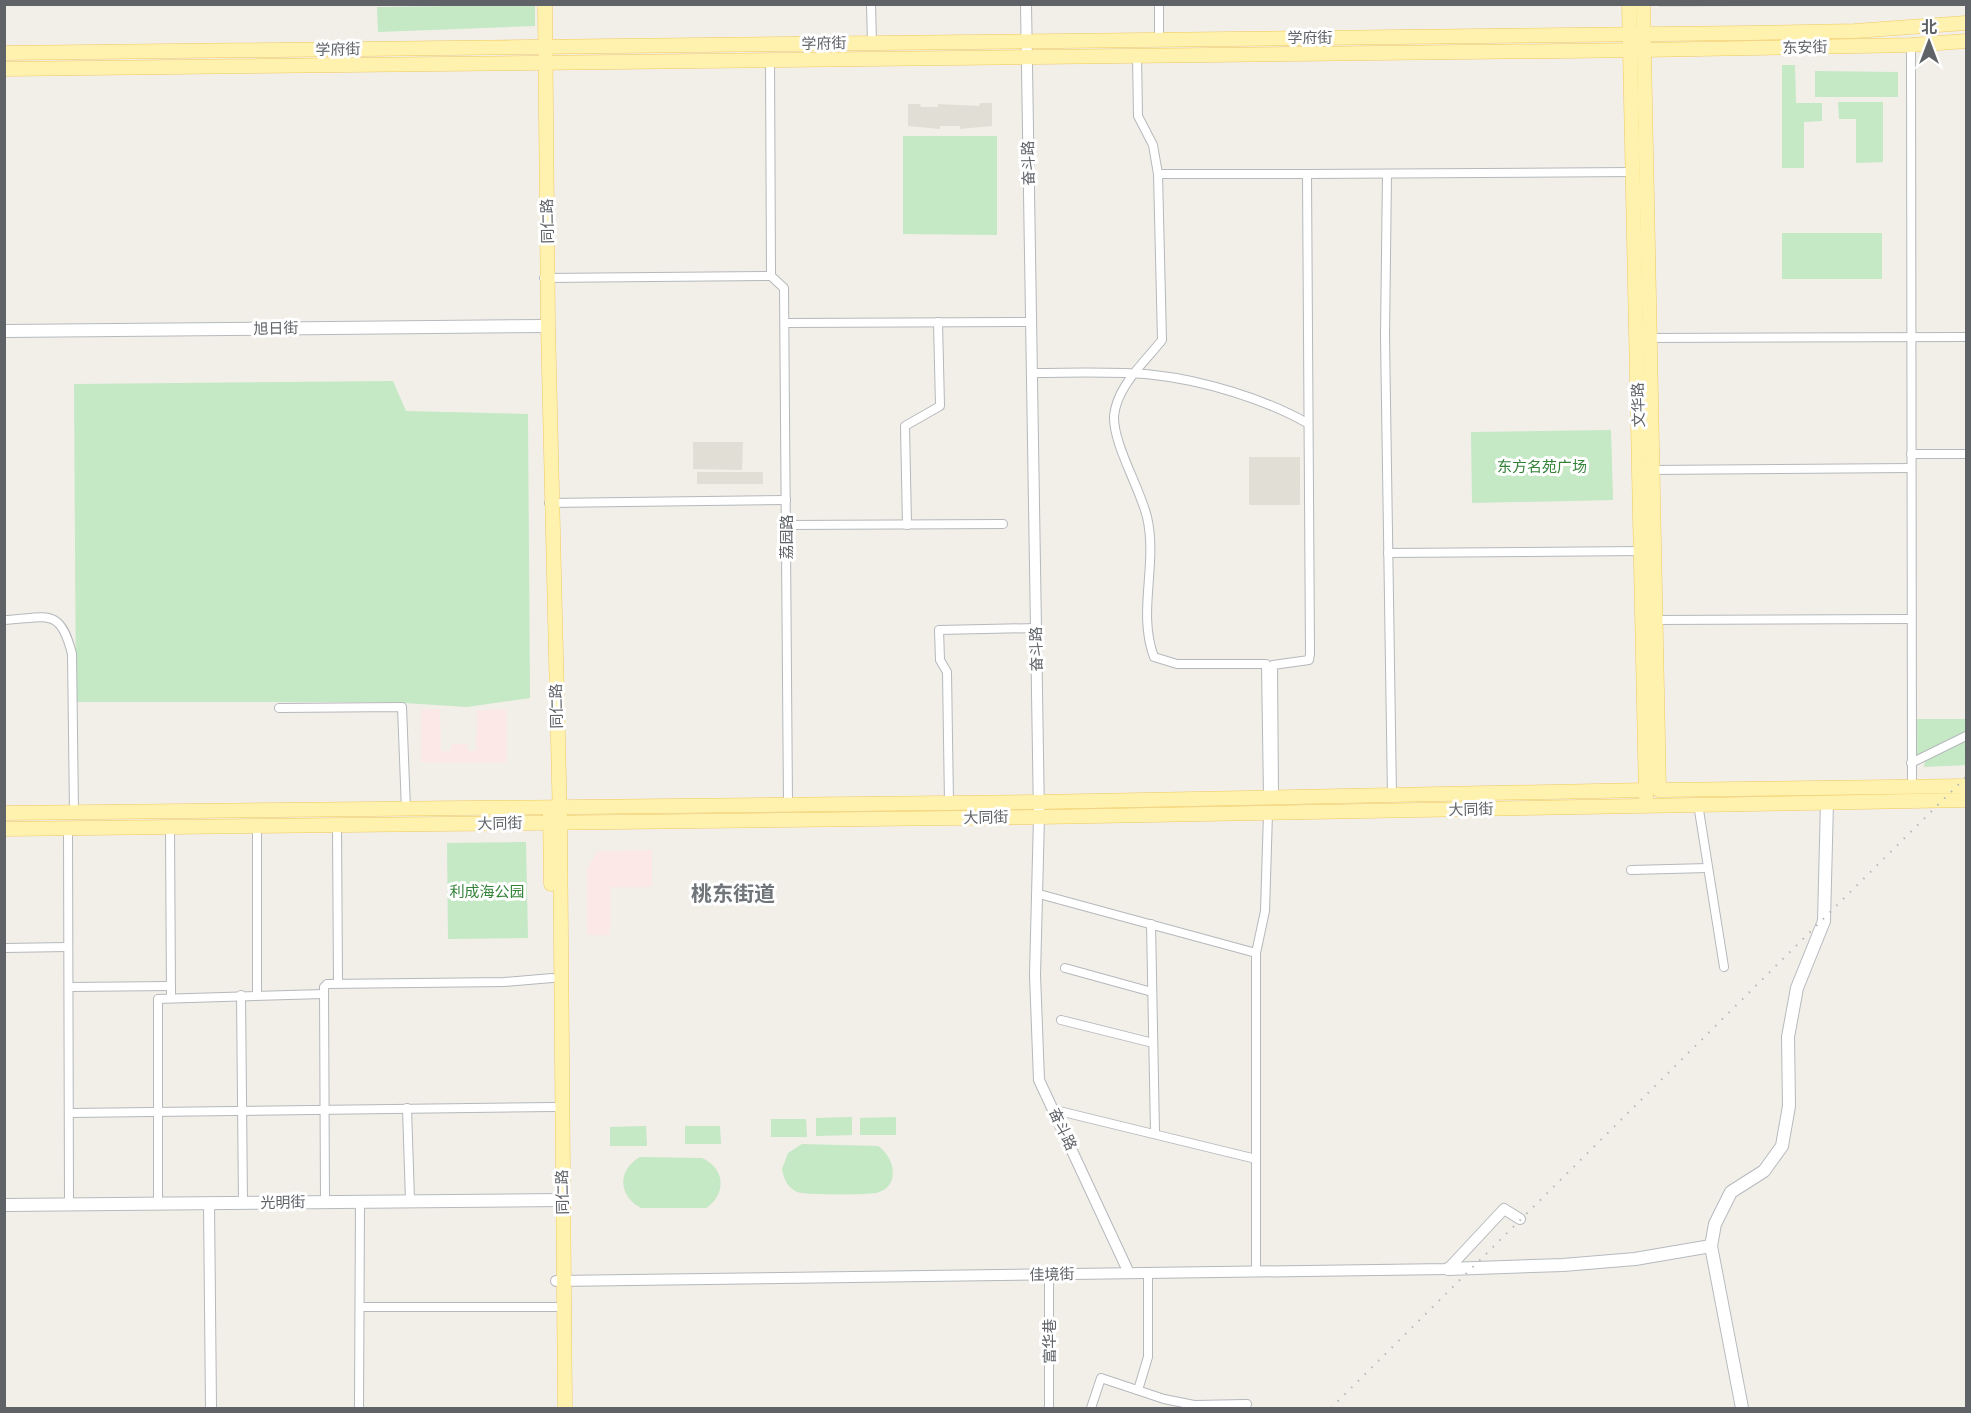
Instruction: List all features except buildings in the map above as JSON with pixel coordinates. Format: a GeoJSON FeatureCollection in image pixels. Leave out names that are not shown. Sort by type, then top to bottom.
{"type":"FeatureCollection","features":[{"type":"Feature","properties":{"kind":"main road","name":"同仁路"},"geometry":{"type":"LineString","coordinates":[[539,4],[546,278],[558,1200],[565,1408]]}},
{"type":"Feature","properties":{"kind":"main road","name":"同仁路"},"geometry":{"type":"LineString","coordinates":[[542,54],[545,4]]}},
{"type":"Feature","properties":{"kind":"main road","name":"文华路"},"geometry":{"type":"LineString","coordinates":[[1629,4],[1637,35]]}},
{"type":"Feature","properties":{"kind":"main road","name":"文华路"},"geometry":{"type":"LineString","coordinates":[[1643,4],[1636,50],[1634,172],[1643,338]]}},
{"type":"Feature","properties":{"kind":"main road","name":"东安街"},"geometry":{"type":"LineString","coordinates":[[1637,35],[1855,32],[1966,23]]}},
{"type":"Feature","properties":{"kind":"main road","name":"学府街"},"geometry":{"type":"LineString","coordinates":[[4,69],[872,42],[1637,35]]}},
{"type":"Feature","properties":{"kind":"main road","name":"东安街"},"geometry":{"type":"LineString","coordinates":[[1636,50],[1911,45],[1966,41]]}},
{"type":"Feature","properties":{"kind":"main road","name":"学府街"},"geometry":{"type":"LineString","coordinates":[[4,53],[542,54],[770,59],[1636,50]]}},
{"type":"Feature","properties":{"kind":"main road","name":"文华路"},"geometry":{"type":"LineString","coordinates":[[1636,50],[1653,806]]}},
{"type":"Feature","properties":{"kind":"main road","name":"旭日街"},"geometry":{"type":"LineString","coordinates":[[4,331],[546,326]]}},
{"type":"Feature","properties":{"kind":"main road","name":"文华路"},"geometry":{"type":"LineString","coordinates":[[1647,551],[1654,620],[1652,790]]}},
{"type":"Feature","properties":{"kind":"main road","name":"大同街"},"geometry":{"type":"LineString","coordinates":[[4,829],[337,825],[788,805],[1966,786]]}},
{"type":"Feature","properties":{"kind":"main road","name":"大同街"},"geometry":{"type":"LineString","coordinates":[[4,813],[406,810],[554,815],[1039,817],[1966,800]]}},
{"type":"Feature","properties":{"kind":"main road"},"geometry":{"type":"LineString","coordinates":[[1742,1408],[1711,1246],[1715,1224],[1731,1192],[1764,1171],[1782,1146],[1789,1106],[1788,1037],[1797,988],[1824,921],[1827,802]]}},
{"type":"Feature","properties":{"kind":"main road","name":"同仁路"},"geometry":{"type":"LineString","coordinates":[[554,815],[552,978],[558,1200]]}},
{"type":"Feature","properties":{"kind":"main road","name":"光明街"},"geometry":{"type":"LineString","coordinates":[[4,1205],[558,1200]]}},
{"type":"Feature","properties":{"kind":"main road"},"geometry":{"type":"LineString","coordinates":[[1448,1269],[1584,1264],[1635,1259],[1711,1246]]}},
{"type":"Feature","properties":{"kind":"main road","name":"同仁路"},"geometry":{"type":"LineString","coordinates":[[558,1408],[556,1307],[560,1281]]}},
{"type":"Feature","properties":{"kind":"street"},"geometry":{"type":"LineString","coordinates":[[871,4],[872,42]]}},
{"type":"Feature","properties":{"kind":"street","name":"奋斗路"},"geometry":{"type":"LineString","coordinates":[[1026,4],[1040,894],[1035,975],[1039,1080],[1055,1110],[1129,1273]]}},
{"type":"Feature","properties":{"kind":"street"},"geometry":{"type":"LineString","coordinates":[[1159,4],[1159,39]]}},
{"type":"Feature","properties":{"kind":"street"},"geometry":{"type":"LineString","coordinates":[[1911,45],[1912,786]]}},
{"type":"Feature","properties":{"kind":"street"},"geometry":{"type":"LineString","coordinates":[[1137,55],[1138,116],[1153,145],[1158,174],[1162,340],[1135,373],[1117,400],[1114,418],[1118,439],[1147,517],[1151,548],[1146,616],[1149,644],[1154,657],[1177,664],[1266,664],[1271,797]]}},
{"type":"Feature","properties":{"kind":"street"},"geometry":{"type":"LineString","coordinates":[[546,278],[771,276],[770,59]]}},
{"type":"Feature","properties":{"kind":"street"},"geometry":{"type":"LineString","coordinates":[[1158,174],[1634,172]]}},
{"type":"Feature","properties":{"kind":"street"},"geometry":{"type":"LineString","coordinates":[[1271,797],[1273,665],[1309,660],[1310,654],[1307,174]]}},
{"type":"Feature","properties":{"kind":"street"},"geometry":{"type":"LineString","coordinates":[[1387,174],[1385,336],[1392,796]]}},
{"type":"Feature","properties":{"kind":"street","name":"荔园路"},"geometry":{"type":"LineString","coordinates":[[771,276],[784,288],[788,805]]}},
{"type":"Feature","properties":{"kind":"street"},"geometry":{"type":"LineString","coordinates":[[785,323],[1032,321]]}},
{"type":"Feature","properties":{"kind":"street"},"geometry":{"type":"LineString","coordinates":[[906,525],[905,426],[940,406],[938,322]]}},
{"type":"Feature","properties":{"kind":"street"},"geometry":{"type":"LineString","coordinates":[[1643,338],[1966,337]]}},
{"type":"Feature","properties":{"kind":"street"},"geometry":{"type":"LineString","coordinates":[[1033,373],[1135,373],[1167,376],[1282,409],[1307,423]]}},
{"type":"Feature","properties":{"kind":"street"},"geometry":{"type":"LineString","coordinates":[[1911,454],[1966,454]]}},
{"type":"Feature","properties":{"kind":"street"},"geometry":{"type":"LineString","coordinates":[[1646,470],[1911,468]]}},
{"type":"Feature","properties":{"kind":"street"},"geometry":{"type":"LineString","coordinates":[[549,503],[786,500]]}},
{"type":"Feature","properties":{"kind":"street"},"geometry":{"type":"LineString","coordinates":[[786,525],[1003,524]]}},
{"type":"Feature","properties":{"kind":"street"},"geometry":{"type":"LineString","coordinates":[[1388,553],[1647,551]]}},
{"type":"Feature","properties":{"kind":"street"},"geometry":{"type":"LineString","coordinates":[[4,620],[50,618],[61,623],[67,635],[72,654],[74,812]]}},
{"type":"Feature","properties":{"kind":"street"},"geometry":{"type":"LineString","coordinates":[[1654,620],[1911,619]]}},
{"type":"Feature","properties":{"kind":"street"},"geometry":{"type":"LineString","coordinates":[[949,803],[947,672],[940,660],[939,630],[1036,628]]}},
{"type":"Feature","properties":{"kind":"street"},"geometry":{"type":"LineString","coordinates":[[279,708],[402,707],[406,810]]}},
{"type":"Feature","properties":{"kind":"street"},"geometry":{"type":"LineString","coordinates":[[1911,763],[1966,736]]}},
{"type":"Feature","properties":{"kind":"street"},"geometry":{"type":"LineString","coordinates":[[1698,804],[1724,967]]}},
{"type":"Feature","properties":{"kind":"street"},"geometry":{"type":"LineString","coordinates":[[1256,1271],[1256,953],[1265,911],[1268,813]]}},
{"type":"Feature","properties":{"kind":"street"},"geometry":{"type":"LineString","coordinates":[[257,825],[257,995]]}},
{"type":"Feature","properties":{"kind":"street"},"geometry":{"type":"LineString","coordinates":[[337,825],[338,983]]}},
{"type":"Feature","properties":{"kind":"street"},"geometry":{"type":"LineString","coordinates":[[170,827],[171,998]]}},
{"type":"Feature","properties":{"kind":"street"},"geometry":{"type":"LineString","coordinates":[[68,828],[69,1204]]}},
{"type":"Feature","properties":{"kind":"street"},"geometry":{"type":"LineString","coordinates":[[1631,870],[1708,868]]}},
{"type":"Feature","properties":{"kind":"street"},"geometry":{"type":"LineString","coordinates":[[1040,894],[1256,953]]}},
{"type":"Feature","properties":{"kind":"street"},"geometry":{"type":"LineString","coordinates":[[1151,924],[1155,1132]]}},
{"type":"Feature","properties":{"kind":"street"},"geometry":{"type":"LineString","coordinates":[[4,948],[68,947]]}},
{"type":"Feature","properties":{"kind":"street"},"geometry":{"type":"LineString","coordinates":[[1065,968],[1152,992]]}},
{"type":"Feature","properties":{"kind":"street"},"geometry":{"type":"LineString","coordinates":[[325,1202],[324,994],[327,984],[504,982],[552,978]]}},
{"type":"Feature","properties":{"kind":"street"},"geometry":{"type":"LineString","coordinates":[[69,987],[171,986]]}},
{"type":"Feature","properties":{"kind":"street"},"geometry":{"type":"LineString","coordinates":[[158,1203],[158,999],[324,994]]}},
{"type":"Feature","properties":{"kind":"street"},"geometry":{"type":"LineString","coordinates":[[241,995],[243,1203]]}},
{"type":"Feature","properties":{"kind":"street"},"geometry":{"type":"LineString","coordinates":[[1061,1020],[1153,1043]]}},
{"type":"Feature","properties":{"kind":"street"},"geometry":{"type":"LineString","coordinates":[[69,1113],[324,1108],[554,1107]]}},
{"type":"Feature","properties":{"kind":"street"},"geometry":{"type":"LineString","coordinates":[[407,1108],[410,1201]]}},
{"type":"Feature","properties":{"kind":"street"},"geometry":{"type":"LineString","coordinates":[[1055,1110],[1155,1132],[1256,1159]]}},
{"type":"Feature","properties":{"kind":"street"},"geometry":{"type":"LineString","coordinates":[[359,1408],[360,1202]]}},
{"type":"Feature","properties":{"kind":"street"},"geometry":{"type":"LineString","coordinates":[[209,1203],[211,1408]]}},
{"type":"Feature","properties":{"kind":"street"},"geometry":{"type":"LineString","coordinates":[[1448,1269],[1504,1209],[1520,1219]]}},
{"type":"Feature","properties":{"kind":"street","name":"佳境街"},"geometry":{"type":"LineString","coordinates":[[560,1281],[1448,1269]]}},
{"type":"Feature","properties":{"kind":"street"},"geometry":{"type":"LineString","coordinates":[[1138,1390],[1148,1357],[1148,1273]]}},
{"type":"Feature","properties":{"kind":"street","name":"富华巷"},"geometry":{"type":"LineString","coordinates":[[1049,1408],[1050,1274]]}},
{"type":"Feature","properties":{"kind":"street"},"geometry":{"type":"LineString","coordinates":[[360,1307],[556,1307]]}},
{"type":"Feature","properties":{"kind":"street"},"geometry":{"type":"LineString","coordinates":[[1091,1408],[1101,1378],[1164,1399],[1194,1405],[1247,1404]]}},
{"type":"Feature","properties":{"kind":"shaded area"},"geometry":{"type":"Polygon","coordinates":[[[1659,4],[1916,4],[1916,5],[1659,7],[1659,4]]]}},
{"type":"Feature","properties":{"kind":"shaded area"},"geometry":{"type":"Polygon","coordinates":[[[980,103],[992,103],[992,126],[960,129],[960,126],[940,126],[940,129],[908,126],[908,104],[938,107],[938,104],[979,106],[980,103]]]}},
{"type":"Feature","properties":{"kind":"shaded area"},"geometry":{"type":"Polygon","coordinates":[[[693,442],[743,442],[742,470],[693,469],[693,442]]]}},
{"type":"Feature","properties":{"kind":"shaded area"},"geometry":{"type":"Polygon","coordinates":[[[1249,457],[1300,457],[1300,505],[1249,505],[1249,457]]]}},
{"type":"Feature","properties":{"kind":"shaded area"},"geometry":{"type":"Polygon","coordinates":[[[697,472],[763,472],[763,484],[697,484],[697,472]]]}},
{"type":"Feature","properties":{"kind":"shaded area"},"geometry":{"type":"Polygon","coordinates":[[[421,709],[440,709],[441,751],[451,751],[451,744],[467,744],[468,751],[476,751],[477,710],[506,710],[506,762],[421,762],[421,709]]]}},
{"type":"Feature","properties":{"kind":"shaded area"},"geometry":{"type":"Polygon","coordinates":[[[652,850],[652,887],[610,887],[610,935],[587,935],[587,868],[598,851],[652,850]]]}},
{"type":"Feature","properties":{"kind":"green space"},"geometry":{"type":"Polygon","coordinates":[[[535,5],[535,26],[378,32],[377,7],[535,5]]]}},
{"type":"Feature","properties":{"kind":"green space"},"geometry":{"type":"Polygon","coordinates":[[[1782,65],[1795,65],[1796,103],[1822,103],[1822,121],[1804,122],[1804,168],[1782,168],[1782,65]]]}},
{"type":"Feature","properties":{"kind":"green space"},"geometry":{"type":"Polygon","coordinates":[[[1815,71],[1898,72],[1898,97],[1815,97],[1815,71]]]}},
{"type":"Feature","properties":{"kind":"green space"},"geometry":{"type":"Polygon","coordinates":[[[1838,102],[1883,102],[1883,162],[1856,163],[1856,119],[1839,119],[1838,102]]]}},
{"type":"Feature","properties":{"kind":"green space"},"geometry":{"type":"Polygon","coordinates":[[[903,136],[997,136],[997,235],[903,234],[903,136]]]}},
{"type":"Feature","properties":{"kind":"green space"},"geometry":{"type":"Polygon","coordinates":[[[1782,233],[1882,233],[1882,279],[1782,279],[1782,233]]]}},
{"type":"Feature","properties":{"kind":"green space"},"geometry":{"type":"Polygon","coordinates":[[[393,381],[406,411],[528,414],[530,698],[467,707],[389,702],[76,702],[74,384],[393,381]]]}},
{"type":"Feature","properties":{"kind":"green space","name":"东方名苑广场"},"geometry":{"type":"Polygon","coordinates":[[[1611,430],[1613,500],[1472,503],[1471,432],[1611,430]]]}},
{"type":"Feature","properties":{"kind":"green space"},"geometry":{"type":"Polygon","coordinates":[[[1911,719],[1966,719],[1966,765],[1924,767],[1925,758],[1911,763],[1911,719]]]}},
{"type":"Feature","properties":{"kind":"green space","name":"利成海公园"},"geometry":{"type":"Polygon","coordinates":[[[526,842],[528,938],[448,939],[447,843],[526,842]]]}},
{"type":"Feature","properties":{"kind":"green space"},"geometry":{"type":"Polygon","coordinates":[[[852,1117],[852,1135],[816,1136],[816,1118],[852,1117]]]}},
{"type":"Feature","properties":{"kind":"green space"},"geometry":{"type":"Polygon","coordinates":[[[896,1117],[896,1135],[860,1135],[860,1118],[896,1117]]]}},
{"type":"Feature","properties":{"kind":"green space"},"geometry":{"type":"Polygon","coordinates":[[[771,1119],[806,1119],[807,1137],[771,1137],[771,1119]]]}},
{"type":"Feature","properties":{"kind":"green space"},"geometry":{"type":"Polygon","coordinates":[[[646,1126],[647,1146],[610,1146],[610,1127],[646,1126]]]}},
{"type":"Feature","properties":{"kind":"green space"},"geometry":{"type":"Polygon","coordinates":[[[685,1126],[720,1126],[721,1144],[685,1144],[685,1126]]]}},
{"type":"Feature","properties":{"kind":"green space"},"geometry":{"type":"Polygon","coordinates":[[[802,1144],[878,1146],[888,1157],[893,1171],[892,1178],[884,1190],[876,1193],[811,1194],[797,1192],[786,1182],[782,1169],[788,1153],[802,1144]]]}},
{"type":"Feature","properties":{"kind":"green space"},"geometry":{"type":"Polygon","coordinates":[[[640,1157],[702,1158],[710,1162],[719,1175],[720,1189],[717,1196],[706,1208],[641,1208],[628,1197],[623,1183],[627,1169],[640,1157]]]}},
{"type":"Feature","properties":{"kind":"railway"},"geometry":{"type":"LineString","coordinates":[[1331,1408],[1966,777]]}},
{"type":"Feature","properties":{"kind":"district","name":"桃东街道"},"geometry":{"type":"Point","coordinates":[733,893]}}]}
